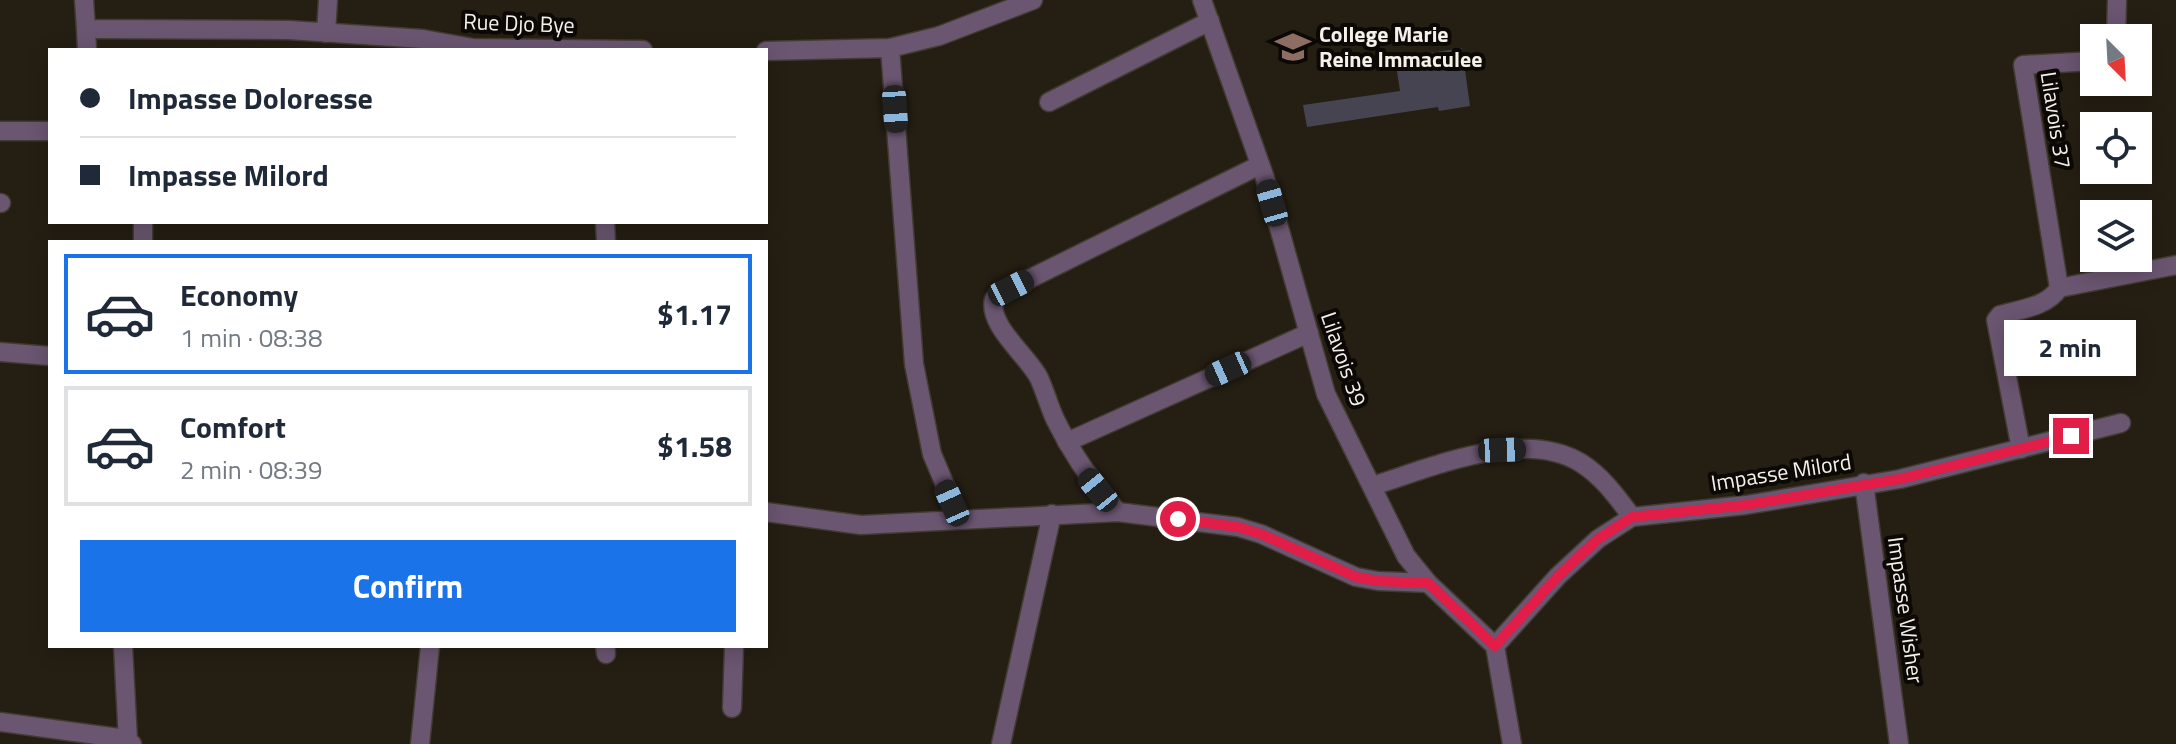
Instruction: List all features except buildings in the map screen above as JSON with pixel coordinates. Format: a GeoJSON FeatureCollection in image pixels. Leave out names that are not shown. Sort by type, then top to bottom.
{"type":"FeatureCollection","features":[{"type":"Feature","properties":{"kind":"street"},"geometry":{"type":"LineString","coordinates":[[84,0],[87,48]]}},
{"type":"Feature","properties":{"kind":"street"},"geometry":{"type":"LineString","coordinates":[[326,33],[328,0]]}},
{"type":"Feature","properties":{"kind":"street"},"geometry":{"type":"LineString","coordinates":[[768,51],[890,48],[939,36],[1033,0]]}},
{"type":"Feature","properties":{"kind":"street","name":"Lilavois 39"},"geometry":{"type":"LineString","coordinates":[[1202,0],[1260,165],[1326,394],[1406,556],[1428,583],[1495,646]]}},
{"type":"Feature","properties":{"kind":"street"},"geometry":{"type":"LineString","coordinates":[[2116,24],[2117,0]]}},
{"type":"Feature","properties":{"kind":"street"},"geometry":{"type":"LineString","coordinates":[[1049,102],[1210,21]]}},
{"type":"Feature","properties":{"kind":"street","name":"Rue Djo Bye"},"geometry":{"type":"LineString","coordinates":[[86,29],[289,30],[423,39],[460,48]]}},
{"type":"Feature","properties":{"kind":"street"},"geometry":{"type":"LineString","coordinates":[[890,48],[914,364],[932,454],[959,518]]}},
{"type":"Feature","properties":{"kind":"street","name":"Lilavois 37"},"geometry":{"type":"LineString","coordinates":[[2059,288],[2023,65],[2080,62]]}},
{"type":"Feature","properties":{"kind":"street"},"geometry":{"type":"LineString","coordinates":[[1,131],[48,131]]}},
{"type":"Feature","properties":{"kind":"street"},"geometry":{"type":"LineString","coordinates":[[1118,512],[1081,469],[1035,371],[998,322],[992,309],[994,299],[1260,165]]}},
{"type":"Feature","properties":{"kind":"street"},"geometry":{"type":"LineString","coordinates":[[2021,449],[1996,320],[2000,315],[2043,303],[2054,297],[2059,288],[2176,265]]}},
{"type":"Feature","properties":{"kind":"street"},"geometry":{"type":"LineString","coordinates":[[1067,442],[1309,333]]}},
{"type":"Feature","properties":{"kind":"street"},"geometry":{"type":"LineString","coordinates":[[0,352],[48,356]]}},
{"type":"Feature","properties":{"kind":"street","name":"Impasse Milord"},"geometry":{"type":"LineString","coordinates":[[1495,646],[1558,576],[1588,548],[1632,517],[1746,505],[1900,479],[2121,423]]}},
{"type":"Feature","properties":{"kind":"street"},"geometry":{"type":"LineString","coordinates":[[1372,486],[1462,458],[1502,450],[1537,449],[1559,453],[1579,462],[1609,487],[1632,517]]}},
{"type":"Feature","properties":{"kind":"street","name":"Impasse Wisher"},"geometry":{"type":"LineString","coordinates":[[1864,483],[1899,744]]}},
{"type":"Feature","properties":{"kind":"street"},"geometry":{"type":"LineString","coordinates":[[768,512],[861,525],[1118,512],[1238,527],[1261,534],[1356,577],[1428,583]]}},
{"type":"Feature","properties":{"kind":"street"},"geometry":{"type":"LineString","coordinates":[[1001,744],[1052,514]]}},
{"type":"Feature","properties":{"kind":"street"},"geometry":{"type":"LineString","coordinates":[[1495,646],[1512,744]]}},
{"type":"Feature","properties":{"kind":"street"},"geometry":{"type":"LineString","coordinates":[[0,722],[130,743],[123,648]]}},
{"type":"Feature","properties":{"kind":"street"},"geometry":{"type":"LineString","coordinates":[[420,744],[430,648]]}},
{"type":"Feature","properties":{"kind":"street"},"geometry":{"type":"LineString","coordinates":[[732,708],[734,648]]}},
{"type":"Feature","properties":{"kind":"place","name":"College Marie Reine Immaculee"},"geometry":{"type":"Point","coordinates":[1293,47]}},
{"type":"Feature","properties":{"kind":"route"},"geometry":{"type":"LineString","coordinates":[[1178,519],[1238,527],[1261,534],[1356,577],[1428,583],[1495,646],[1558,576],[1598,539],[1632,517],[1746,505],[1900,479],[2071,436]]}}]}
